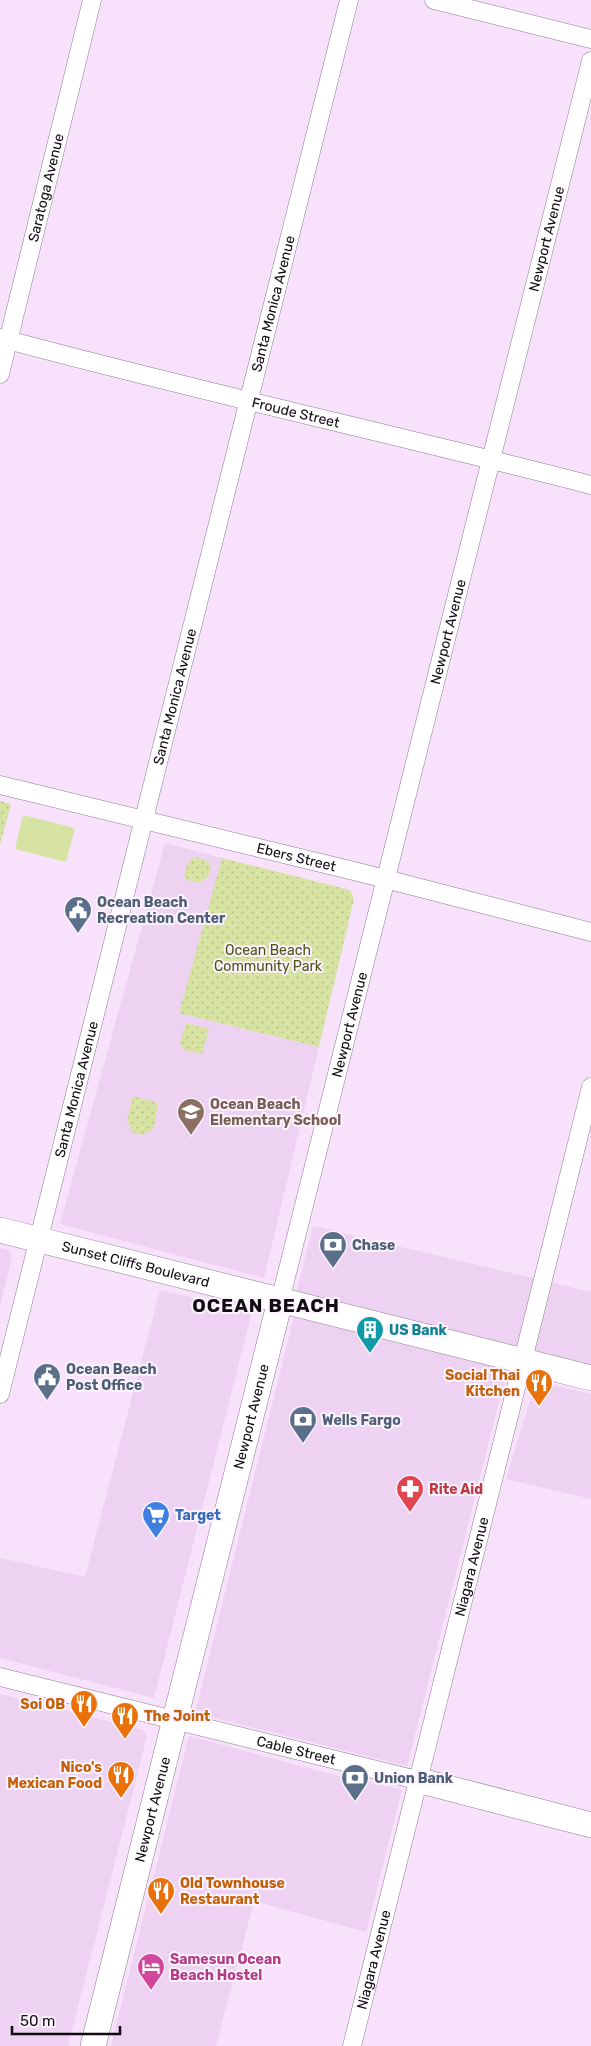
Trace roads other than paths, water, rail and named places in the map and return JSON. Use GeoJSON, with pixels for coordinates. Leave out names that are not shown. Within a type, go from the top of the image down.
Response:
{"type":"FeatureCollection","features":[{"type":"Feature","properties":{"kind":"street","name":"Saratoga Avenue"},"geometry":{"type":"LineString","coordinates":[[0,374],[4,339],[92,0]]}},
{"type":"Feature","properties":{"kind":"street","name":"Santa Monica Avenue"},"geometry":{"type":"LineString","coordinates":[[0,1394],[349,0]]}},
{"type":"Feature","properties":{"kind":"street"},"geometry":{"type":"LineString","coordinates":[[434,0],[591,39]]}},
{"type":"Feature","properties":{"kind":"street","name":"Newport Avenue"},"geometry":{"type":"LineString","coordinates":[[93,2046],[591,61]]}},
{"type":"Feature","properties":{"kind":"street","name":"Froude Street"},"geometry":{"type":"LineString","coordinates":[[4,339],[370,432],[490,459],[591,485]]}},
{"type":"Feature","properties":{"kind":"street","name":"Ebers Street"},"geometry":{"type":"LineString","coordinates":[[0,785],[267,849],[591,932]]}},
{"type":"Feature","properties":{"kind":"street","name":"Niagara Avenue"},"geometry":{"type":"LineString","coordinates":[[352,2046],[591,1087]]}},
{"type":"Feature","properties":{"kind":"street","name":"Sunset Cliffs Boulevard"},"geometry":{"type":"LineString","coordinates":[[0,1230],[591,1378]]}},
{"type":"Feature","properties":{"kind":"street","name":"Cable Street"},"geometry":{"type":"LineString","coordinates":[[0,1677],[591,1825]]}},
{"type":"Feature","properties":{"kind":"place","name":"Ocean Beach Recreation Center"},"geometry":{"type":"Point","coordinates":[78,934]}},
{"type":"Feature","properties":{"kind":"place","name":"Ocean Beach Elementary School"},"geometry":{"type":"Point","coordinates":[191,1136]}},
{"type":"Feature","properties":{"kind":"place","name":"Chase"},"geometry":{"type":"Point","coordinates":[333,1269]}},
{"type":"Feature","properties":{"kind":"place","name":"US Bank"},"geometry":{"type":"Point","coordinates":[370,1354]}},
{"type":"Feature","properties":{"kind":"place","name":"Ocean Beach Post Office"},"geometry":{"type":"Point","coordinates":[47,1401]}},
{"type":"Feature","properties":{"kind":"place","name":"Social Thai Kitchen"},"geometry":{"type":"Point","coordinates":[539,1407]}},
{"type":"Feature","properties":{"kind":"place","name":"Wells Fargo"},"geometry":{"type":"Point","coordinates":[303,1444]}},
{"type":"Feature","properties":{"kind":"place","name":"Rite Aid"},"geometry":{"type":"Point","coordinates":[410,1513]}},
{"type":"Feature","properties":{"kind":"place","name":"Target"},"geometry":{"type":"Point","coordinates":[156,1539]}},
{"type":"Feature","properties":{"kind":"place","name":"Soi OB"},"geometry":{"type":"Point","coordinates":[84,1728]}},
{"type":"Feature","properties":{"kind":"place","name":"The Joint"},"geometry":{"type":"Point","coordinates":[125,1740]}},
{"type":"Feature","properties":{"kind":"place","name":"Nico's Mexican Food"},"geometry":{"type":"Point","coordinates":[121,1799]}},
{"type":"Feature","properties":{"kind":"place","name":"Union Bank"},"geometry":{"type":"Point","coordinates":[355,1802]}},
{"type":"Feature","properties":{"kind":"place","name":"Old Townhouse Restaurant"},"geometry":{"type":"Point","coordinates":[161,1915]}},
{"type":"Feature","properties":{"kind":"place","name":"Samesun Ocean Beach Hostel"},"geometry":{"type":"Point","coordinates":[151,1991]}},
{"type":"Feature","properties":{"kind":"district","name":"OCEAN BEACH"},"geometry":{"type":"Point","coordinates":[266,1305]}},
{"type":"Feature","properties":{"kind":"park label","name":"Ocean Beach Community Park"},"geometry":{"type":"Point","coordinates":[268,958]}}]}
